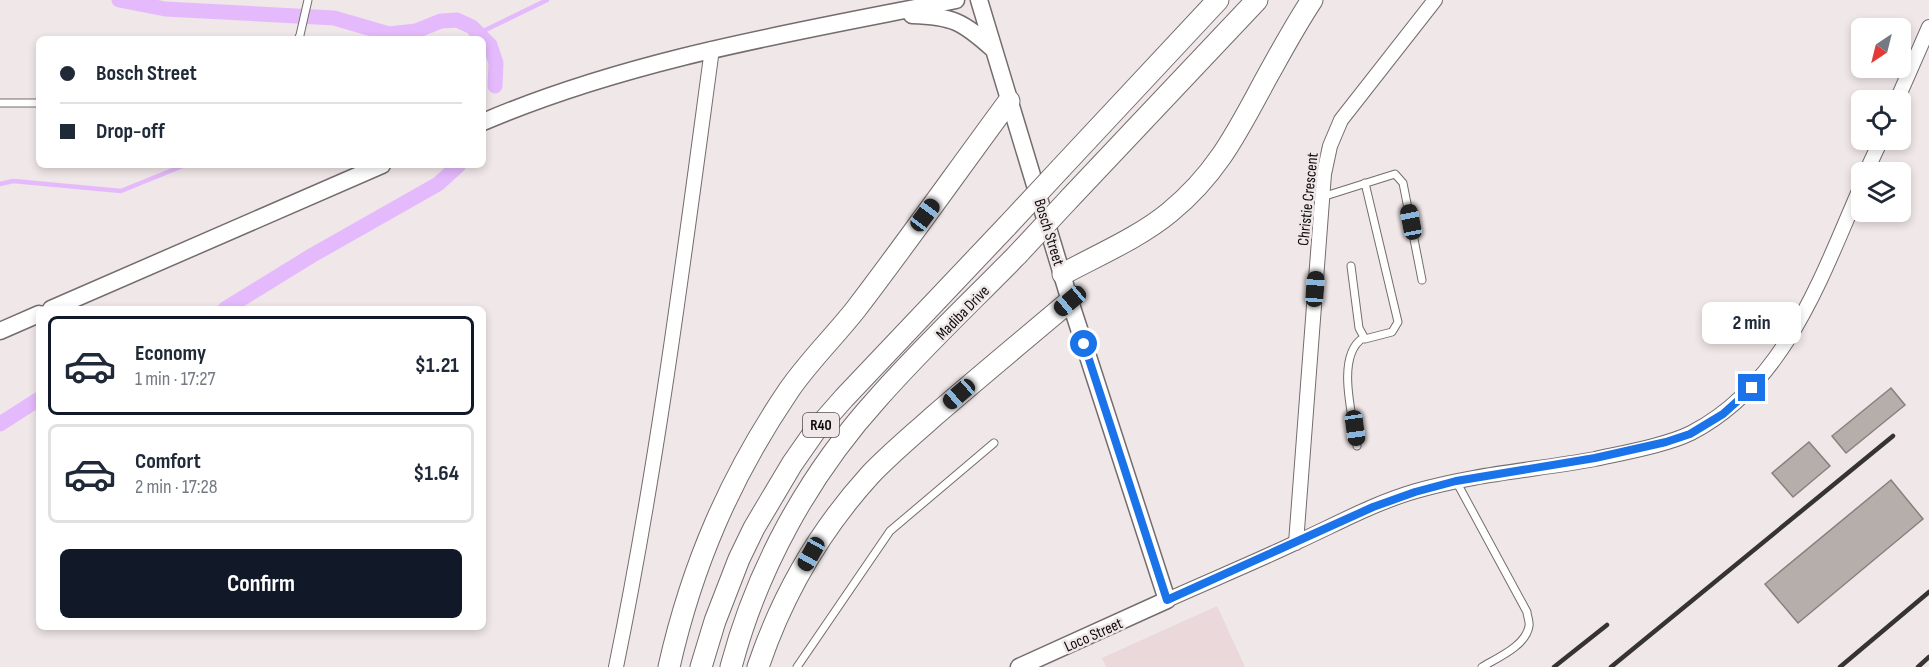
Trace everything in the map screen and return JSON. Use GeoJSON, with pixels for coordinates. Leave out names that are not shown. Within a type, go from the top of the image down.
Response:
{"type":"FeatureCollection","features":[{"type":"Feature","properties":{"kind":"main road","name":"Madiba Drive"},"geometry":{"type":"LineString","coordinates":[[701,667],[715,621],[739,559],[754,528],[792,464],[815,431],[1218,0]]}},
{"type":"Feature","properties":{"kind":"main road","name":"Madiba Drive"},"geometry":{"type":"LineString","coordinates":[[731,667],[761,579],[795,511],[837,448],[877,399],[1017,255],[1257,0]]}},
{"type":"Feature","properties":{"kind":"main road"},"geometry":{"type":"LineString","coordinates":[[1063,274],[1142,231],[1169,213],[1209,174],[1246,118],[1267,76],[1312,0]]}},
{"type":"Feature","properties":{"kind":"main road"},"geometry":{"type":"LineString","coordinates":[[669,667],[677,630],[712,527],[757,440],[791,388],[855,310],[1009,101]]}},
{"type":"Feature","properties":{"kind":"main road"},"geometry":{"type":"LineString","coordinates":[[758,667],[769,635],[790,590],[830,524],[855,492],[896,450],[987,369],[1070,301]]}},
{"type":"Feature","properties":{"kind":"street"},"geometry":{"type":"LineString","coordinates":[[486,121],[518,107],[604,79],[712,49],[956,0]]}},
{"type":"Feature","properties":{"kind":"street","name":"Bosch Street"},"geometry":{"type":"LineString","coordinates":[[979,0],[1070,301],[1167,600]]}},
{"type":"Feature","properties":{"kind":"street","name":"Christie Crescent"},"geometry":{"type":"LineString","coordinates":[[1296,543],[1322,197],[1330,146],[1341,120],[1435,0]]}},
{"type":"Feature","properties":{"kind":"street"},"geometry":{"type":"LineString","coordinates":[[884,14],[935,16],[954,20],[971,29],[994,50]]}},
{"type":"Feature","properties":{"kind":"street"},"geometry":{"type":"LineString","coordinates":[[1901,90],[1929,27]]}},
{"type":"Feature","properties":{"kind":"street"},"geometry":{"type":"LineString","coordinates":[[616,667],[664,398],[712,49]]}},
{"type":"Feature","properties":{"kind":"street"},"geometry":{"type":"LineString","coordinates":[[58,306],[375,168]]}},
{"type":"Feature","properties":{"kind":"street"},"geometry":{"type":"LineString","coordinates":[[1167,600],[1373,507],[1415,492],[1456,481],[1595,458],[1666,442],[1690,434],[1723,414],[1752,388],[1783,348],[1814,295],[1851,209]]}},
{"type":"Feature","properties":{"kind":"street"},"geometry":{"type":"LineString","coordinates":[[0,331],[36,315]]}},
{"type":"Feature","properties":{"kind":"street","name":"Loco Street"},"geometry":{"type":"LineString","coordinates":[[1019,667],[1167,600]]}},
{"type":"Feature","properties":{"kind":"lane"},"geometry":{"type":"LineString","coordinates":[[299,36],[308,0]]}},
{"type":"Feature","properties":{"kind":"lane"},"geometry":{"type":"LineString","coordinates":[[0,103],[36,103]]}},
{"type":"Feature","properties":{"kind":"lane"},"geometry":{"type":"LineString","coordinates":[[1322,197],[1395,174],[1403,183],[1422,280]]}},
{"type":"Feature","properties":{"kind":"lane"},"geometry":{"type":"LineString","coordinates":[[1357,446],[1347,372],[1350,354],[1357,342],[1363,338],[1392,332],[1398,322],[1365,183]]}},
{"type":"Feature","properties":{"kind":"lane"},"geometry":{"type":"LineString","coordinates":[[1351,266],[1359,328],[1363,338]]}},
{"type":"Feature","properties":{"kind":"lane"},"geometry":{"type":"LineString","coordinates":[[797,667],[890,531],[994,443]]}},
{"type":"Feature","properties":{"kind":"lane"},"geometry":{"type":"LineString","coordinates":[[1456,481],[1527,612],[1529,625],[1524,638],[1510,650],[1482,667]]}},
{"type":"Feature","properties":{"kind":"shaded area"},"geometry":{"type":"Polygon","coordinates":[[[1217,606],[1245,667],[1106,667],[1102,658],[1217,606]]]}},
{"type":"Feature","properties":{"kind":"building"},"geometry":{"type":"Polygon","coordinates":[[[1891,388],[1905,405],[1846,453],[1832,436],[1891,388]]]}},
{"type":"Feature","properties":{"kind":"building"},"geometry":{"type":"Polygon","coordinates":[[[1809,442],[1830,466],[1793,497],[1772,473],[1809,442]]]}},
{"type":"Feature","properties":{"kind":"building"},"geometry":{"type":"Polygon","coordinates":[[[1891,480],[1923,519],[1798,623],[1765,584],[1891,480]]]}},
{"type":"Feature","properties":{"kind":"waterway"},"geometry":{"type":"LineString","coordinates":[[119,0],[165,9],[334,18],[389,34],[416,31],[441,21],[457,20],[472,27],[481,36]]}},
{"type":"Feature","properties":{"kind":"waterway"},"geometry":{"type":"LineString","coordinates":[[473,36],[547,0]]}},
{"type":"Feature","properties":{"kind":"waterway"},"geometry":{"type":"LineString","coordinates":[[486,41],[490,45],[496,63],[495,86]]}},
{"type":"Feature","properties":{"kind":"waterway"},"geometry":{"type":"LineString","coordinates":[[0,184],[13,181],[121,191],[178,168]]}},
{"type":"Feature","properties":{"kind":"waterway"},"geometry":{"type":"LineString","coordinates":[[230,306],[311,256],[438,184],[456,168]]}},
{"type":"Feature","properties":{"kind":"waterway"},"geometry":{"type":"LineString","coordinates":[[0,424],[36,401]]}},
{"type":"Feature","properties":{"kind":"railway"},"geometry":{"type":"LineString","coordinates":[[1611,667],[1893,436]]}},
{"type":"Feature","properties":{"kind":"railway"},"geometry":{"type":"LineString","coordinates":[[1840,667],[1929,592]]}},
{"type":"Feature","properties":{"kind":"railway"},"geometry":{"type":"LineString","coordinates":[[1554,667],[1607,625]]}},
{"type":"Feature","properties":{"kind":"railway"},"geometry":{"type":"LineString","coordinates":[[1918,667],[1929,657]]}},
{"type":"Feature","properties":{"kind":"route"},"geometry":{"type":"LineString","coordinates":[[1084,344],[1167,600],[1373,507],[1415,492],[1456,481],[1595,458],[1666,442],[1690,434],[1723,414],[1752,388]]}}]}
